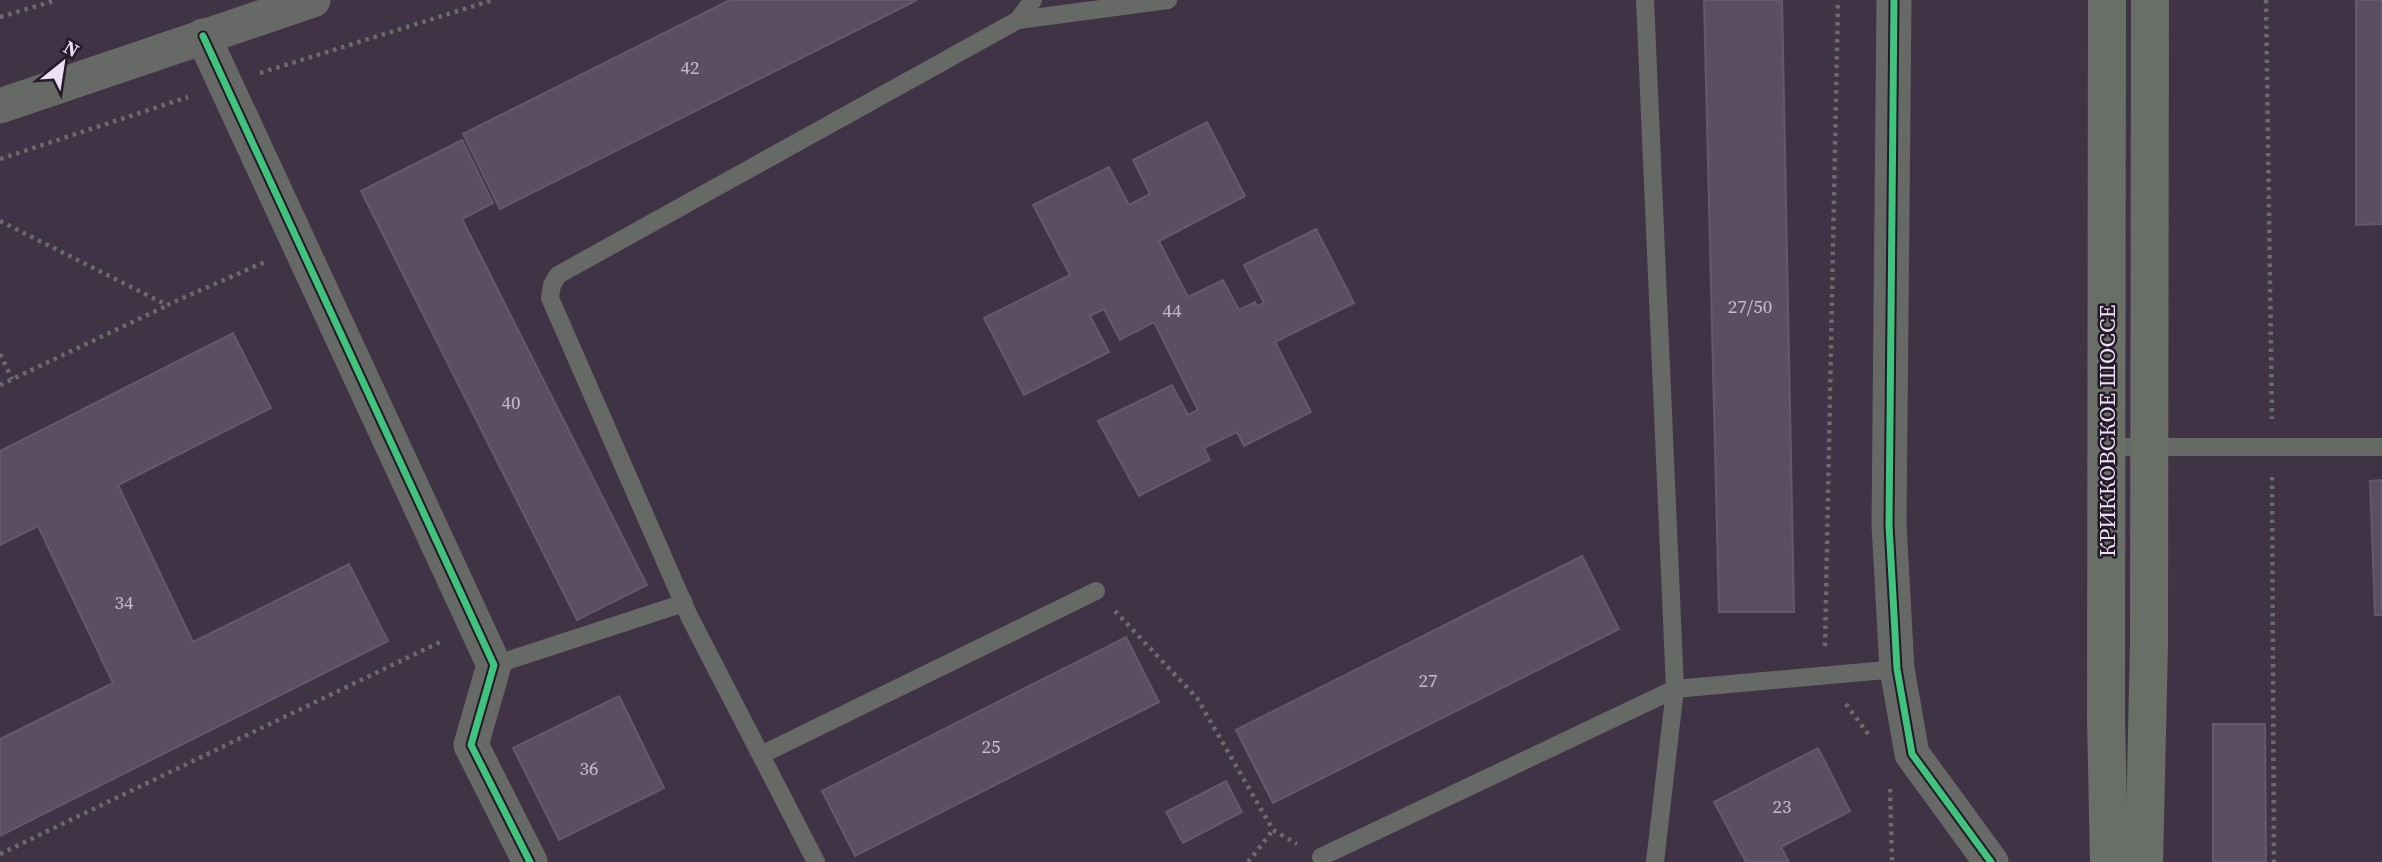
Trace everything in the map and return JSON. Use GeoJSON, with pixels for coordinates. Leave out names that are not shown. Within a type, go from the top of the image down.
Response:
{"type":"FeatureCollection","features":[{"type":"Feature","properties":{"kind":"main road","name":"КРИККОВСКОЕ ШОССЕ"},"geometry":{"type":"LineString","coordinates":[[2107,0],[2106,718],[2109,862]]}},
{"type":"Feature","properties":{"kind":"main road"},"geometry":{"type":"LineString","coordinates":[[2144,862],[2149,632],[2150,0]]}},
{"type":"Feature","properties":{"kind":"street"},"geometry":{"type":"LineString","coordinates":[[0,106],[313,0]]}},
{"type":"Feature","properties":{"kind":"street"},"geometry":{"type":"LineString","coordinates":[[1894,0],[1889,525],[1900,758],[1991,862]]}},
{"type":"Feature","properties":{"kind":"street"},"geometry":{"type":"LineString","coordinates":[[203,36],[494,665],[471,745],[530,862]]}},
{"type":"Feature","properties":{"kind":"lane"},"geometry":{"type":"LineString","coordinates":[[1018,20],[1033,0]]}},
{"type":"Feature","properties":{"kind":"lane"},"geometry":{"type":"LineString","coordinates":[[816,862],[684,603],[550,298],[552,285],[558,275],[1018,20],[1168,0]]}},
{"type":"Feature","properties":{"kind":"lane"},"geometry":{"type":"LineString","coordinates":[[1645,0],[1675,689],[1654,862]]}},
{"type":"Feature","properties":{"kind":"lane"},"geometry":{"type":"LineString","coordinates":[[2108,447],[2382,447]]}},
{"type":"Feature","properties":{"kind":"lane"},"geometry":{"type":"LineString","coordinates":[[761,755],[1096,592]]}},
{"type":"Feature","properties":{"kind":"lane"},"geometry":{"type":"LineString","coordinates":[[494,665],[684,603]]}},
{"type":"Feature","properties":{"kind":"lane"},"geometry":{"type":"LineString","coordinates":[[1321,857],[1675,689],[1897,669]]}},
{"type":"Feature","properties":{"kind":"path"},"geometry":{"type":"LineString","coordinates":[[0,17],[57,0]]}},
{"type":"Feature","properties":{"kind":"path"},"geometry":{"type":"LineString","coordinates":[[1838,0],[1824,676],[1900,758],[1892,862]]}},
{"type":"Feature","properties":{"kind":"path"},"geometry":{"type":"LineString","coordinates":[[0,220],[167,305]]}},
{"type":"Feature","properties":{"kind":"path"},"geometry":{"type":"LineString","coordinates":[[0,385],[167,305],[269,261]]}},
{"type":"Feature","properties":{"kind":"path"},"geometry":{"type":"LineString","coordinates":[[0,354],[12,379]]}},
{"type":"Feature","properties":{"kind":"path"},"geometry":{"type":"LineString","coordinates":[[1096,592],[1197,698],[1273,830],[1248,862]]}},
{"type":"Feature","properties":{"kind":"path"},"geometry":{"type":"LineString","coordinates":[[0,855],[441,641]]}},
{"type":"Feature","properties":{"kind":"building"},"geometry":{"type":"Polygon","coordinates":[[[730,0],[917,0],[500,209],[463,134],[730,0]]]}},
{"type":"Feature","properties":{"kind":"building"},"geometry":{"type":"Polygon","coordinates":[[[1704,0],[1782,0],[1794,612],[1719,612],[1704,0]]]}},
{"type":"Feature","properties":{"kind":"building"},"geometry":{"type":"Polygon","coordinates":[[[2356,0],[2382,0],[2382,224],[2356,225],[2356,0]]]}},
{"type":"Feature","properties":{"kind":"building"},"geometry":{"type":"Polygon","coordinates":[[[1207,122],[1245,196],[1159,241],[1188,297],[1223,280],[1239,310],[1255,302],[1257,306],[1264,303],[1244,265],[1316,229],[1354,303],[1275,342],[1311,412],[1244,446],[1237,432],[1204,448],[1210,460],[1139,496],[1098,421],[1172,385],[1188,415],[1198,410],[1154,322],[1120,340],[1104,309],[1090,316],[1109,352],[1024,395],[984,318],[1070,275],[1033,205],[1109,167],[1129,205],[1150,194],[1133,160],[1207,122]]]}},
{"type":"Feature","properties":{"kind":"building"},"geometry":{"type":"Polygon","coordinates":[[[462,140],[493,203],[462,219],[647,585],[577,620],[361,191],[462,140]]]}},
{"type":"Feature","properties":{"kind":"building"},"geometry":{"type":"Polygon","coordinates":[[[233,333],[271,408],[118,485],[193,642],[349,564],[388,641],[0,836],[0,739],[113,683],[38,526],[0,545],[0,451],[233,333]]]}},
{"type":"Feature","properties":{"kind":"building"},"geometry":{"type":"Polygon","coordinates":[[[2382,480],[2382,615],[2375,615],[2370,481],[2382,480]]]}},
{"type":"Feature","properties":{"kind":"building"},"geometry":{"type":"Polygon","coordinates":[[[1582,556],[1619,629],[1273,803],[1236,730],[1582,556]]]}},
{"type":"Feature","properties":{"kind":"building"},"geometry":{"type":"Polygon","coordinates":[[[1126,637],[1159,702],[855,856],[822,791],[1126,637]]]}},
{"type":"Feature","properties":{"kind":"building"},"geometry":{"type":"Polygon","coordinates":[[[619,696],[664,788],[559,840],[513,748],[619,696]]]}},
{"type":"Feature","properties":{"kind":"building"},"geometry":{"type":"Polygon","coordinates":[[[2213,724],[2265,724],[2266,862],[2213,862],[2213,724]]]}},
{"type":"Feature","properties":{"kind":"building"},"geometry":{"type":"Polygon","coordinates":[[[1818,748],[1850,811],[1781,847],[1789,862],[1746,862],[1714,802],[1818,748]]]}},
{"type":"Feature","properties":{"kind":"building"},"geometry":{"type":"Polygon","coordinates":[[[1226,781],[1242,812],[1183,843],[1166,812],[1226,781]]]}},
{"type":"Feature","properties":{"kind":"cycle path"},"geometry":{"type":"LineString","coordinates":[[1894,0],[1889,525],[1897,669],[1912,754],[1991,862]]}},
{"type":"Feature","properties":{"kind":"cycle path"},"geometry":{"type":"LineString","coordinates":[[203,36],[494,665],[471,745],[530,862]]}}]}
